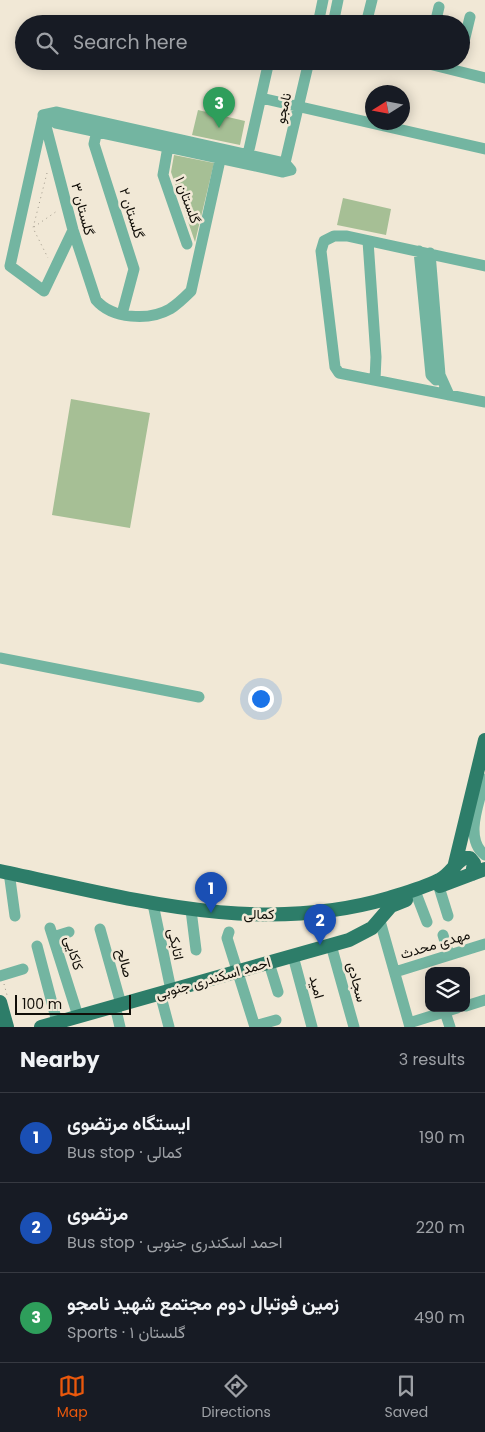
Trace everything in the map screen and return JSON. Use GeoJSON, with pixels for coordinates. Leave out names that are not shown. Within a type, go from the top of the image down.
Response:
{"type":"FeatureCollection","features":[{"type":"Feature","properties":{"kind":"main road"},"geometry":{"type":"LineString","coordinates":[[454,868],[485,740]]}},
{"type":"Feature","properties":{"kind":"main road","name":"کمالی"},"geometry":{"type":"LineString","coordinates":[[4,871],[153,904],[232,914],[324,912],[362,905],[409,892],[438,881],[454,868],[459,861],[470,858],[478,871]]}},
{"type":"Feature","properties":{"kind":"main road"},"geometry":{"type":"LineString","coordinates":[[380,921],[391,906],[478,871]]}},
{"type":"Feature","properties":{"kind":"main road","name":"احمد اسکندری جنوبی"},"geometry":{"type":"LineString","coordinates":[[41,1027],[68,1021],[331,945],[365,933],[380,921]]}},
{"type":"Feature","properties":{"kind":"main road"},"geometry":{"type":"LineString","coordinates":[[0,1002],[7,1027]]}},
{"type":"Feature","properties":{"kind":"street"},"geometry":{"type":"LineString","coordinates":[[320,15],[323,0]]}},
{"type":"Feature","properties":{"kind":"street"},"geometry":{"type":"LineString","coordinates":[[335,15],[338,0]]}},
{"type":"Feature","properties":{"kind":"street"},"geometry":{"type":"LineString","coordinates":[[368,15],[372,0]]}},
{"type":"Feature","properties":{"kind":"street"},"geometry":{"type":"LineString","coordinates":[[437,15],[439,6]]}},
{"type":"Feature","properties":{"kind":"street"},"geometry":{"type":"LineString","coordinates":[[248,154],[267,70]]}},
{"type":"Feature","properties":{"kind":"street","name":"نامجو"},"geometry":{"type":"LineString","coordinates":[[285,162],[307,70]]}},
{"type":"Feature","properties":{"kind":"street"},"geometry":{"type":"LineString","coordinates":[[467,70],[485,78]]}},
{"type":"Feature","properties":{"kind":"street"},"geometry":{"type":"LineString","coordinates":[[261,98],[485,149]]}},
{"type":"Feature","properties":{"kind":"street"},"geometry":{"type":"LineString","coordinates":[[73,230],[44,291],[10,266],[43,116],[58,112],[98,127],[222,154],[283,172],[291,170],[285,162],[248,154],[222,154]]}},
{"type":"Feature","properties":{"kind":"street","name":"گلستان ۳"},"geometry":{"type":"LineString","coordinates":[[43,116],[73,230],[96,300],[102,307],[122,314]]}},
{"type":"Feature","properties":{"kind":"street","name":"گلستان ۲"},"geometry":{"type":"LineString","coordinates":[[98,127],[94,144],[134,269],[122,314]]}},
{"type":"Feature","properties":{"kind":"street","name":"گلستان ۱"},"geometry":{"type":"LineString","coordinates":[[169,142],[162,175],[188,244]]}},
{"type":"Feature","properties":{"kind":"street"},"geometry":{"type":"LineString","coordinates":[[122,314],[145,316],[157,314],[179,303],[191,291],[222,154]]}},
{"type":"Feature","properties":{"kind":"street"},"geometry":{"type":"LineString","coordinates":[[485,266],[425,252],[334,236],[324,241],[321,251],[335,368],[339,373],[485,402]]}},
{"type":"Feature","properties":{"kind":"street"},"geometry":{"type":"LineString","coordinates":[[368,241],[376,357],[375,380]]}},
{"type":"Feature","properties":{"kind":"street"},"geometry":{"type":"LineString","coordinates":[[425,252],[436,375],[450,395]]}},
{"type":"Feature","properties":{"kind":"street"},"geometry":{"type":"LineString","coordinates":[[418,389],[436,375]]}},
{"type":"Feature","properties":{"kind":"street"},"geometry":{"type":"LineString","coordinates":[[0,658],[199,697]]}},
{"type":"Feature","properties":{"kind":"street"},"geometry":{"type":"LineString","coordinates":[[485,780],[474,834],[477,847],[485,855]]}},
{"type":"Feature","properties":{"kind":"street"},"geometry":{"type":"LineString","coordinates":[[4,871],[15,916]]}},
{"type":"Feature","properties":{"kind":"street"},"geometry":{"type":"LineString","coordinates":[[439,887],[448,916]]}},
{"type":"Feature","properties":{"kind":"street"},"geometry":{"type":"LineString","coordinates":[[417,896],[427,922]]}},
{"type":"Feature","properties":{"kind":"street","name":"اتابکی"},"geometry":{"type":"LineString","coordinates":[[153,904],[169,1027]]}},
{"type":"Feature","properties":{"kind":"street"},"geometry":{"type":"LineString","coordinates":[[191,910],[196,950]]}},
{"type":"Feature","properties":{"kind":"street"},"geometry":{"type":"LineString","coordinates":[[380,921],[409,1025],[446,1012],[450,1027]]}},
{"type":"Feature","properties":{"kind":"street","name":"صالح"},"geometry":{"type":"LineString","coordinates":[[100,929],[118,1005],[120,1027]]}},
{"type":"Feature","properties":{"kind":"street","name":"کاکایی"},"geometry":{"type":"LineString","coordinates":[[68,1021],[52,932],[69,932]]}},
{"type":"Feature","properties":{"kind":"street"},"geometry":{"type":"LineString","coordinates":[[229,932],[227,938],[255,1026],[276,1020]]}},
{"type":"Feature","properties":{"kind":"street"},"geometry":{"type":"LineString","coordinates":[[442,935],[449,955]]}},
{"type":"Feature","properties":{"kind":"street","name":"مهدی محدث"},"geometry":{"type":"LineString","coordinates":[[394,972],[485,944]]}},
{"type":"Feature","properties":{"kind":"street","name":"سجادی"},"geometry":{"type":"LineString","coordinates":[[331,945],[354,1027]]}},
{"type":"Feature","properties":{"kind":"street"},"geometry":{"type":"LineString","coordinates":[[37,946],[68,1021]]}},
{"type":"Feature","properties":{"kind":"street","name":"امید"},"geometry":{"type":"LineString","coordinates":[[293,956],[312,1027]]}},
{"type":"Feature","properties":{"kind":"street"},"geometry":{"type":"LineString","coordinates":[[269,963],[278,992]]}},
{"type":"Feature","properties":{"kind":"street"},"geometry":{"type":"LineString","coordinates":[[0,976],[23,969]]}},
{"type":"Feature","properties":{"kind":"street"},"geometry":{"type":"LineString","coordinates":[[470,1005],[485,1000]]}},
{"type":"Feature","properties":{"kind":"path"},"geometry":{"type":"LineString","coordinates":[[48,171],[33,228],[53,271]]}},
{"type":"Feature","properties":{"kind":"path"},"geometry":{"type":"LineString","coordinates":[[33,228],[66,204]]}},
{"type":"Feature","properties":{"kind":"green space"},"geometry":{"type":"Polygon","coordinates":[[[198,110],[245,121],[240,145],[192,135],[198,110]]]}},
{"type":"Feature","properties":{"kind":"green space"},"geometry":{"type":"Polygon","coordinates":[[[174,155],[214,163],[195,242],[171,172],[174,155]]]}},
{"type":"Feature","properties":{"kind":"green space"},"geometry":{"type":"Polygon","coordinates":[[[343,198],[391,209],[386,235],[337,225],[343,198]]]}},
{"type":"Feature","properties":{"kind":"green space"},"geometry":{"type":"Polygon","coordinates":[[[71,399],[150,413],[130,528],[52,515],[71,399]]]}},
{"type":"Feature","properties":{"kind":"place","name":"زمین فوتبال دوم مجتمع شهید نامجو"},"geometry":{"type":"Point","coordinates":[219,128]}},
{"type":"Feature","properties":{"kind":"place","name":"ایستگاه مرتضوی"},"geometry":{"type":"Point","coordinates":[211,913]}},
{"type":"Feature","properties":{"kind":"place","name":"مرتضوی"},"geometry":{"type":"Point","coordinates":[320,945]}}]}
